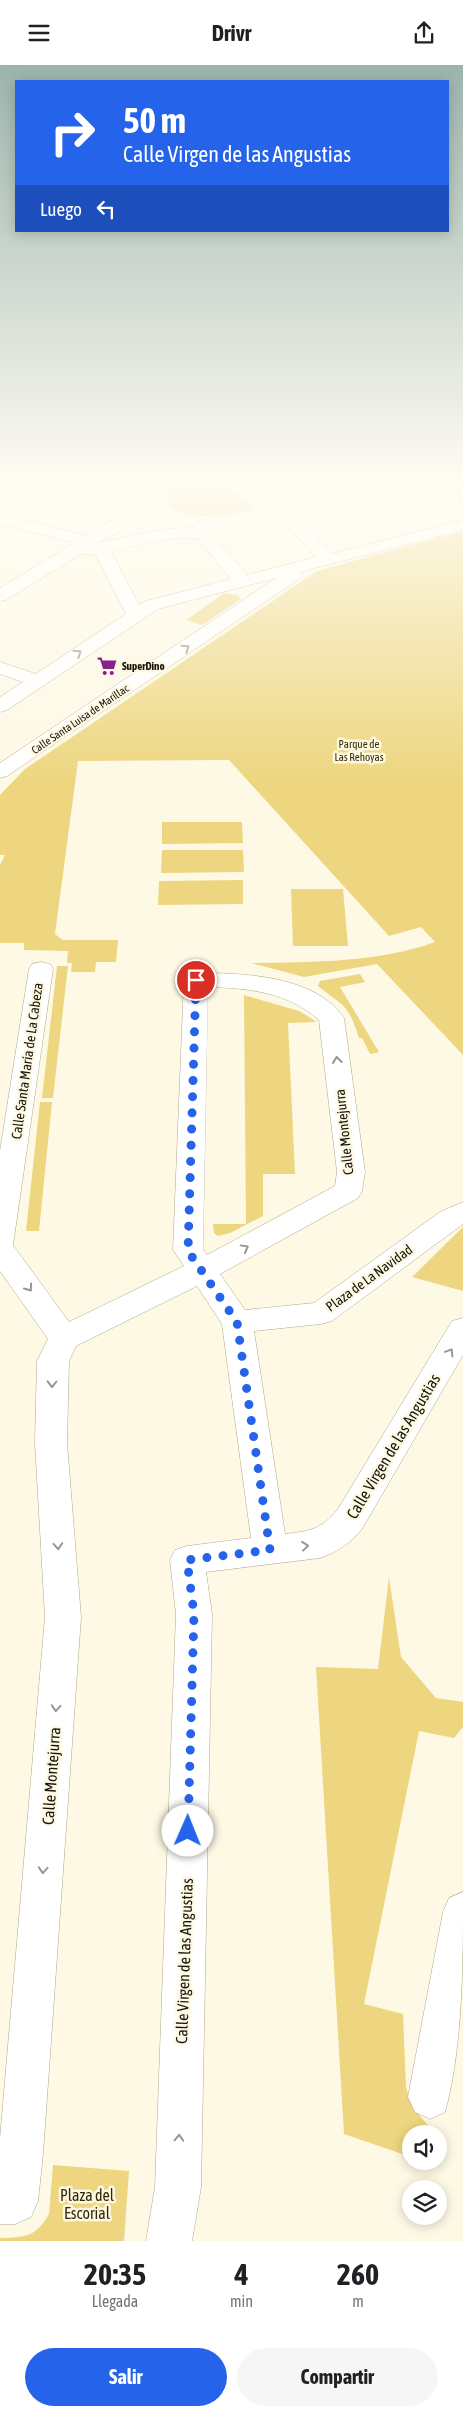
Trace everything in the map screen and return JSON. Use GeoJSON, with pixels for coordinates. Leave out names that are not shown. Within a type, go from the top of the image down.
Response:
{"type":"FeatureCollection","features":[{"type":"Feature","properties":{"kind":"street"},"geometry":{"type":"LineString","coordinates":[[0,596],[30,580]]}},
{"type":"Feature","properties":{"kind":"street"},"geometry":{"type":"LineString","coordinates":[[111,580],[135,614]]}},
{"type":"Feature","properties":{"kind":"street"},"geometry":{"type":"LineString","coordinates":[[0,706],[135,614],[152,605],[248,580]]}},
{"type":"Feature","properties":{"kind":"street","name":"Calle Santa Luisa de Marillac"},"geometry":{"type":"LineString","coordinates":[[0,772],[287,580]]}},
{"type":"Feature","properties":{"kind":"street"},"geometry":{"type":"LineString","coordinates":[[0,668],[38,681]]}},
{"type":"Feature","properties":{"kind":"street","name":"Calle Santa María de La Cabeza"},"geometry":{"type":"LineString","coordinates":[[0,1242],[41,969]]}},
{"type":"Feature","properties":{"kind":"street","name":"Calle Montejurra"},"geometry":{"type":"LineString","coordinates":[[0,2201],[15,2201],[21,2154],[63,1617],[51,1443],[52,1361],[64,1337],[202,1271],[348,1191],[351,1172],[331,1018],[320,1006],[294,992],[233,980],[196,980],[188,1251],[202,1271]]}},
{"type":"Feature","properties":{"kind":"street","name":"Plaza de La Navidad"},"geometry":{"type":"LineString","coordinates":[[237,1322],[321,1313],[450,1219],[463,1212]]}},
{"type":"Feature","properties":{"kind":"street"},"geometry":{"type":"LineString","coordinates":[[0,1249],[64,1337]]}},
{"type":"Feature","properties":{"kind":"street"},"geometry":{"type":"LineString","coordinates":[[202,1271],[237,1322],[270,1550]]}},
{"type":"Feature","properties":{"kind":"street","name":"Calle Virgen de las Angustias"},"geometry":{"type":"LineString","coordinates":[[169,2241],[178,2187],[194,1614],[187,1560],[320,1544],[341,1530],[350,1519],[463,1329]]}},
{"type":"Feature","properties":{"kind":"street"},"geometry":{"type":"LineString","coordinates":[[430,2097],[463,1912]]}},
{"type":"Feature","properties":{"kind":"green space","name":"Parque de Las Rehoyas"},"geometry":{"type":"Polygon","coordinates":[[[304,580],[463,580],[463,1055],[377,964],[304,977],[251,963],[367,958],[413,949],[435,942],[421,927],[389,936],[229,760],[78,761],[55,934],[63,940],[118,940],[116,962],[96,962],[95,972],[71,972],[72,963],[67,963],[68,951],[24,950],[24,943],[0,943],[0,865],[5,855],[0,855],[0,795],[25,769],[304,580]]]}},
{"type":"Feature","properties":{"kind":"green space"},"geometry":{"type":"Polygon","coordinates":[[[224,593],[238,595],[241,599],[202,625],[186,620],[224,593]]]}},
{"type":"Feature","properties":{"kind":"green space"},"geometry":{"type":"Polygon","coordinates":[[[162,822],[242,822],[243,843],[162,844],[162,822]]]}},
{"type":"Feature","properties":{"kind":"green space"},"geometry":{"type":"Polygon","coordinates":[[[162,850],[243,850],[244,872],[161,873],[162,850]]]}},
{"type":"Feature","properties":{"kind":"green space"},"geometry":{"type":"Polygon","coordinates":[[[243,880],[243,904],[158,905],[159,881],[243,880]]]}},
{"type":"Feature","properties":{"kind":"green space"},"geometry":{"type":"Polygon","coordinates":[[[291,889],[343,889],[348,946],[293,946],[291,889]]]}},
{"type":"Feature","properties":{"kind":"green space"},"geometry":{"type":"Polygon","coordinates":[[[57,966],[68,966],[53,1098],[42,1098],[57,966]]]}},
{"type":"Feature","properties":{"kind":"green space"},"geometry":{"type":"Polygon","coordinates":[[[360,974],[365,982],[340,987],[379,1052],[370,1054],[362,1038],[359,1038],[348,1012],[339,1002],[318,986],[320,981],[360,974]]]}},
{"type":"Feature","properties":{"kind":"green space"},"geometry":{"type":"Polygon","coordinates":[[[244,995],[299,1011],[317,1022],[288,1023],[295,1174],[263,1174],[263,1216],[230,1233],[218,1236],[214,1233],[213,1224],[246,1224],[244,995]]]}},
{"type":"Feature","properties":{"kind":"green space"},"geometry":{"type":"Polygon","coordinates":[[[40,1102],[52,1102],[39,1231],[26,1231],[40,1102]]]}},
{"type":"Feature","properties":{"kind":"green space"},"geometry":{"type":"Polygon","coordinates":[[[463,1227],[463,1291],[412,1277],[463,1227]]]}},
{"type":"Feature","properties":{"kind":"green space"},"geometry":{"type":"Polygon","coordinates":[[[389,1577],[401,1657],[436,1698],[463,1702],[463,1727],[454,1738],[419,1731],[364,2004],[403,2014],[406,2087],[412,2106],[428,2125],[402,2125],[402,2154],[344,2134],[316,1667],[378,1669],[389,1577]]]}},
{"type":"Feature","properties":{"kind":"green space","name":"Plaza del Escorial"},"geometry":{"type":"Polygon","coordinates":[[[53,2165],[129,2171],[124,2241],[0,2241],[0,2238],[29,2235],[44,2222],[49,2214],[53,2165]]]}},
{"type":"Feature","properties":{"kind":"place","name":"SuperDino"},"geometry":{"type":"Point","coordinates":[107,666]}},
{"type":"Feature","properties":{"kind":"route"},"geometry":{"type":"LineString","coordinates":[[188,1831],[194,1614],[187,1560],[270,1550],[237,1322],[188,1251],[196,980]]}}]}
